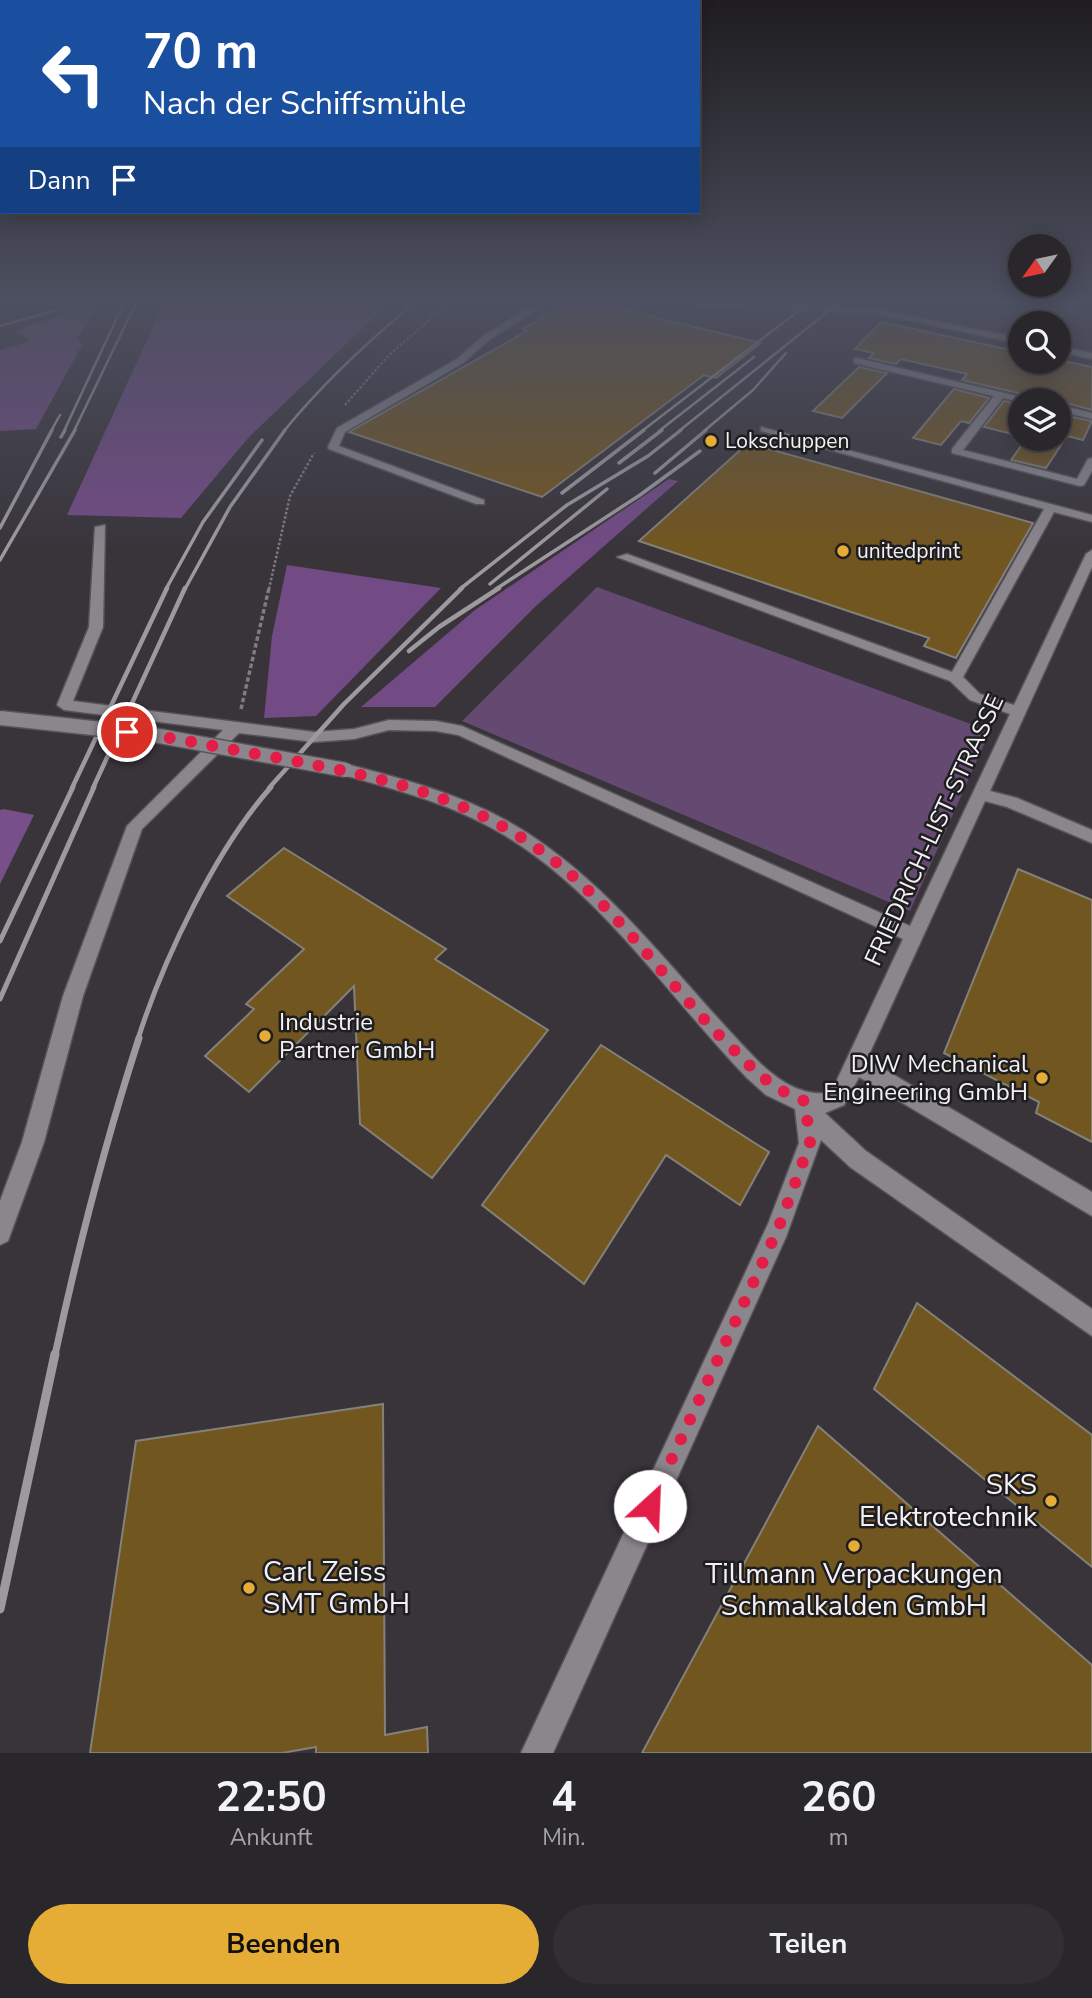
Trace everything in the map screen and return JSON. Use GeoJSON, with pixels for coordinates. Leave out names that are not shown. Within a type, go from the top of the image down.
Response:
{"type":"FeatureCollection","features":[{"type":"Feature","properties":{"kind":"street"},"geometry":{"type":"LineString","coordinates":[[415,387],[341,430],[333,447],[480,502]]}},
{"type":"Feature","properties":{"kind":"street"},"geometry":{"type":"LineString","coordinates":[[966,387],[1008,397]]}},
{"type":"Feature","properties":{"kind":"street"},"geometry":{"type":"LineString","coordinates":[[1000,395],[956,451],[1080,483],[1092,461]]}},
{"type":"Feature","properties":{"kind":"street"},"geometry":{"type":"LineString","coordinates":[[1071,411],[1092,416]]}},
{"type":"Feature","properties":{"kind":"street"},"geometry":{"type":"LineString","coordinates":[[765,429],[1092,519]]}},
{"type":"Feature","properties":{"kind":"street"},"geometry":{"type":"LineString","coordinates":[[955,678],[1051,508]]}},
{"type":"Feature","properties":{"kind":"street"},"geometry":{"type":"LineString","coordinates":[[101,527],[96,626],[64,705],[314,737],[354,734],[389,725],[436,726],[463,731],[914,936]]}},
{"type":"Feature","properties":{"kind":"street","name":"FRIEDRICH-LIST-STRASSE"},"geometry":{"type":"LineString","coordinates":[[805,1101],[821,1104],[833,1101],[843,1089],[1018,712],[1088,571],[1092,554]]}},
{"type":"Feature","properties":{"kind":"street"},"geometry":{"type":"LineString","coordinates":[[623,557],[955,678],[975,697],[1018,712]]}},
{"type":"Feature","properties":{"kind":"street"},"geometry":{"type":"LineString","coordinates":[[0,718],[148,734],[346,771],[421,789],[478,812],[558,863],[595,896],[697,1013],[764,1080],[782,1093],[805,1101],[821,1126],[858,1159],[1092,1324]]}},
{"type":"Feature","properties":{"kind":"street"},"geometry":{"type":"LineString","coordinates":[[0,1233],[33,1142],[73,996],[135,826],[236,727]]}},
{"type":"Feature","properties":{"kind":"street"},"geometry":{"type":"LineString","coordinates":[[980,794],[1011,802],[1092,837]]}},
{"type":"Feature","properties":{"kind":"street"},"geometry":{"type":"LineString","coordinates":[[855,1063],[1092,1205]]}},
{"type":"Feature","properties":{"kind":"street"},"geometry":{"type":"LineString","coordinates":[[537,1753],[778,1229],[810,1143],[805,1101]]}},
{"type":"Feature","properties":{"kind":"path"},"geometry":{"type":"LineString","coordinates":[[337,414],[361,387]]}},
{"type":"Feature","properties":{"kind":"path"},"geometry":{"type":"LineString","coordinates":[[236,727],[261,632],[278,540],[290,496],[317,449]]}},
{"type":"Feature","properties":{"kind":"shaded area"},"geometry":{"type":"Polygon","coordinates":[[[0,387],[59,387],[36,429],[0,431],[0,387]]]}},
{"type":"Feature","properties":{"kind":"shaded area"},"geometry":{"type":"Polygon","coordinates":[[[126,387],[301,387],[249,437],[181,518],[67,515],[126,387]]]}},
{"type":"Feature","properties":{"kind":"shaded area"},"geometry":{"type":"Polygon","coordinates":[[[669,479],[678,481],[536,606],[435,707],[361,707],[475,610],[669,479]]]}},
{"type":"Feature","properties":{"kind":"shaded area"},"geometry":{"type":"Polygon","coordinates":[[[287,565],[441,588],[316,716],[264,718],[272,636],[287,565]]]}},
{"type":"Feature","properties":{"kind":"shaded area"},"geometry":{"type":"Polygon","coordinates":[[[597,587],[990,731],[910,911],[462,721],[597,587]]]}},
{"type":"Feature","properties":{"kind":"shaded area"},"geometry":{"type":"Polygon","coordinates":[[[0,810],[34,815],[0,884],[0,810]]]}},
{"type":"Feature","properties":{"kind":"building"},"geometry":{"type":"Polygon","coordinates":[[[429,387],[688,387],[542,497],[349,432],[429,387]]]}},
{"type":"Feature","properties":{"kind":"building"},"geometry":{"type":"Polygon","coordinates":[[[838,387],[873,387],[842,418],[813,411],[838,387]]]}},
{"type":"Feature","properties":{"kind":"building"},"geometry":{"type":"Polygon","coordinates":[[[991,387],[1092,387],[1092,410],[1071,404],[1071,388],[1008,388],[1008,391],[991,387]]]}},
{"type":"Feature","properties":{"kind":"building"},"geometry":{"type":"Polygon","coordinates":[[[954,389],[989,398],[969,423],[961,421],[941,445],[913,438],[954,389]]]}},
{"type":"Feature","properties":{"kind":"building"},"geometry":{"type":"Polygon","coordinates":[[[1004,401],[1008,402],[1008,433],[984,427],[1004,401]]]}},
{"type":"Feature","properties":{"kind":"building"},"geometry":{"type":"Polygon","coordinates":[[[1071,417],[1092,421],[1083,440],[1071,437],[1071,417]]]}},
{"type":"Feature","properties":{"kind":"building","name":"unitedprint"},"geometry":{"type":"Polygon","coordinates":[[[748,443],[1033,523],[956,658],[924,646],[929,638],[639,541],[748,443]]]}},
{"type":"Feature","properties":{"kind":"building"},"geometry":{"type":"Polygon","coordinates":[[[1017,451],[1057,451],[1046,468],[1011,460],[1017,451]]]}},
{"type":"Feature","properties":{"kind":"building"},"geometry":{"type":"Polygon","coordinates":[[[284,848],[446,949],[435,959],[548,1030],[432,1178],[360,1124],[354,986],[249,1092],[205,1056],[254,1009],[246,1004],[304,949],[227,896],[284,848]]]}},
{"type":"Feature","properties":{"kind":"building"},"geometry":{"type":"Polygon","coordinates":[[[1018,869],[1092,900],[1092,1142],[1036,1113],[1039,1102],[944,1053],[1018,869]]]}},
{"type":"Feature","properties":{"kind":"building"},"geometry":{"type":"Polygon","coordinates":[[[601,1045],[769,1152],[740,1205],[666,1155],[584,1284],[482,1205],[601,1045]]]}},
{"type":"Feature","properties":{"kind":"building","name":"SKS Elektrotechnik"},"geometry":{"type":"Polygon","coordinates":[[[917,1303],[1092,1435],[1092,1567],[874,1389],[917,1303]]]}},
{"type":"Feature","properties":{"kind":"building","name":"Carl Zeiss SMT GmbH"},"geometry":{"type":"Polygon","coordinates":[[[383,1404],[385,1735],[427,1727],[428,1753],[316,1753],[316,1747],[282,1753],[90,1753],[136,1441],[383,1404]]]}},
{"type":"Feature","properties":{"kind":"building","name":"Tillmann Verpackungen Schmalkalden GmbH"},"geometry":{"type":"Polygon","coordinates":[[[818,1426],[1092,1665],[1092,1753],[642,1753],[818,1426]]]}},
{"type":"Feature","properties":{"kind":"railway"},"geometry":{"type":"LineString","coordinates":[[64,431],[85,387]]}},
{"type":"Feature","properties":{"kind":"railway"},"geometry":{"type":"LineString","coordinates":[[74,431],[95,387]]}},
{"type":"Feature","properties":{"kind":"railway"},"geometry":{"type":"LineString","coordinates":[[284,431],[323,387]]}},
{"type":"Feature","properties":{"kind":"railway"},"geometry":{"type":"LineString","coordinates":[[642,431],[700,387]]}},
{"type":"Feature","properties":{"kind":"railway"},"geometry":{"type":"LineString","coordinates":[[659,431],[716,387]]}},
{"type":"Feature","properties":{"kind":"railway"},"geometry":{"type":"LineString","coordinates":[[679,431],[734,387]]}},
{"type":"Feature","properties":{"kind":"railway"},"geometry":{"type":"LineString","coordinates":[[704,431],[756,387]]}},
{"type":"Feature","properties":{"kind":"railway"},"geometry":{"type":"LineString","coordinates":[[51,431],[60,415]]}},
{"type":"Feature","properties":{"kind":"railway"},"geometry":{"type":"LineString","coordinates":[[0,528],[52,430]]}},
{"type":"Feature","properties":{"kind":"railway"},"geometry":{"type":"LineString","coordinates":[[61,437],[65,430]]}},
{"type":"Feature","properties":{"kind":"railway"},"geometry":{"type":"LineString","coordinates":[[0,560],[75,430]]}},
{"type":"Feature","properties":{"kind":"railway"},"geometry":{"type":"LineString","coordinates":[[185,589],[230,507],[285,430]]}},
{"type":"Feature","properties":{"kind":"railway"},"geometry":{"type":"LineString","coordinates":[[562,493],[644,430]]}},
{"type":"Feature","properties":{"kind":"railway"},"geometry":{"type":"LineString","coordinates":[[619,463],[662,430]]}},
{"type":"Feature","properties":{"kind":"railway"},"geometry":{"type":"LineString","coordinates":[[460,589],[567,505],[648,456],[681,430]]}},
{"type":"Feature","properties":{"kind":"railway"},"geometry":{"type":"LineString","coordinates":[[655,473],[706,430]]}},
{"type":"Feature","properties":{"kind":"railway"},"geometry":{"type":"LineString","coordinates":[[166,589],[203,522],[262,440]]}},
{"type":"Feature","properties":{"kind":"railway"},"geometry":{"type":"LineString","coordinates":[[496,589],[640,495],[700,451]]}},
{"type":"Feature","properties":{"kind":"railway"},"geometry":{"type":"LineString","coordinates":[[490,584],[607,489]]}},
{"type":"Feature","properties":{"kind":"railway"},"geometry":{"type":"LineString","coordinates":[[72,788],[167,588]]}},
{"type":"Feature","properties":{"kind":"railway"},"geometry":{"type":"LineString","coordinates":[[93,788],[185,588]]}},
{"type":"Feature","properties":{"kind":"railway"},"geometry":{"type":"LineString","coordinates":[[269,788],[344,704],[462,588]]}},
{"type":"Feature","properties":{"kind":"railway"},"geometry":{"type":"LineString","coordinates":[[409,651],[439,627],[499,588]]}},
{"type":"Feature","properties":{"kind":"railway"},"geometry":{"type":"LineString","coordinates":[[0,941],[73,787]]}},
{"type":"Feature","properties":{"kind":"railway"},"geometry":{"type":"LineString","coordinates":[[0,999],[94,787]]}},
{"type":"Feature","properties":{"kind":"railway"},"geometry":{"type":"LineString","coordinates":[[138,1039],[162,975],[193,907],[231,841],[271,787]]}},
{"type":"Feature","properties":{"kind":"railway"},"geometry":{"type":"LineString","coordinates":[[55,1355],[93,1196],[139,1038]]}},
{"type":"Feature","properties":{"kind":"railway"},"geometry":{"type":"LineString","coordinates":[[0,1609],[55,1354]]}},
{"type":"Feature","properties":{"kind":"place","name":"Lokschuppen"},"geometry":{"type":"Point","coordinates":[711,441]}},
{"type":"Feature","properties":{"kind":"place","name":"unitedprint"},"geometry":{"type":"Point","coordinates":[843,551]}},
{"type":"Feature","properties":{"kind":"place","name":"Industrie Partner GmbH"},"geometry":{"type":"Point","coordinates":[265,1036]}},
{"type":"Feature","properties":{"kind":"place","name":"DIW Mechanical Engineering GmbH"},"geometry":{"type":"Point","coordinates":[1042,1078]}},
{"type":"Feature","properties":{"kind":"place","name":"SKS Elektrotechnik"},"geometry":{"type":"Point","coordinates":[1051,1501]}},
{"type":"Feature","properties":{"kind":"place","name":"Tillmann Verpackungen Schmalkalden GmbH"},"geometry":{"type":"Point","coordinates":[854,1546]}},
{"type":"Feature","properties":{"kind":"place","name":"Carl Zeiss SMT GmbH"},"geometry":{"type":"Point","coordinates":[249,1588]}},
{"type":"Feature","properties":{"kind":"route"},"geometry":{"type":"LineString","coordinates":[[127,732],[346,771],[421,789],[478,812],[558,863],[595,896],[697,1013],[764,1080],[782,1093],[805,1101],[810,1143],[778,1229],[650,1506]]}}]}
